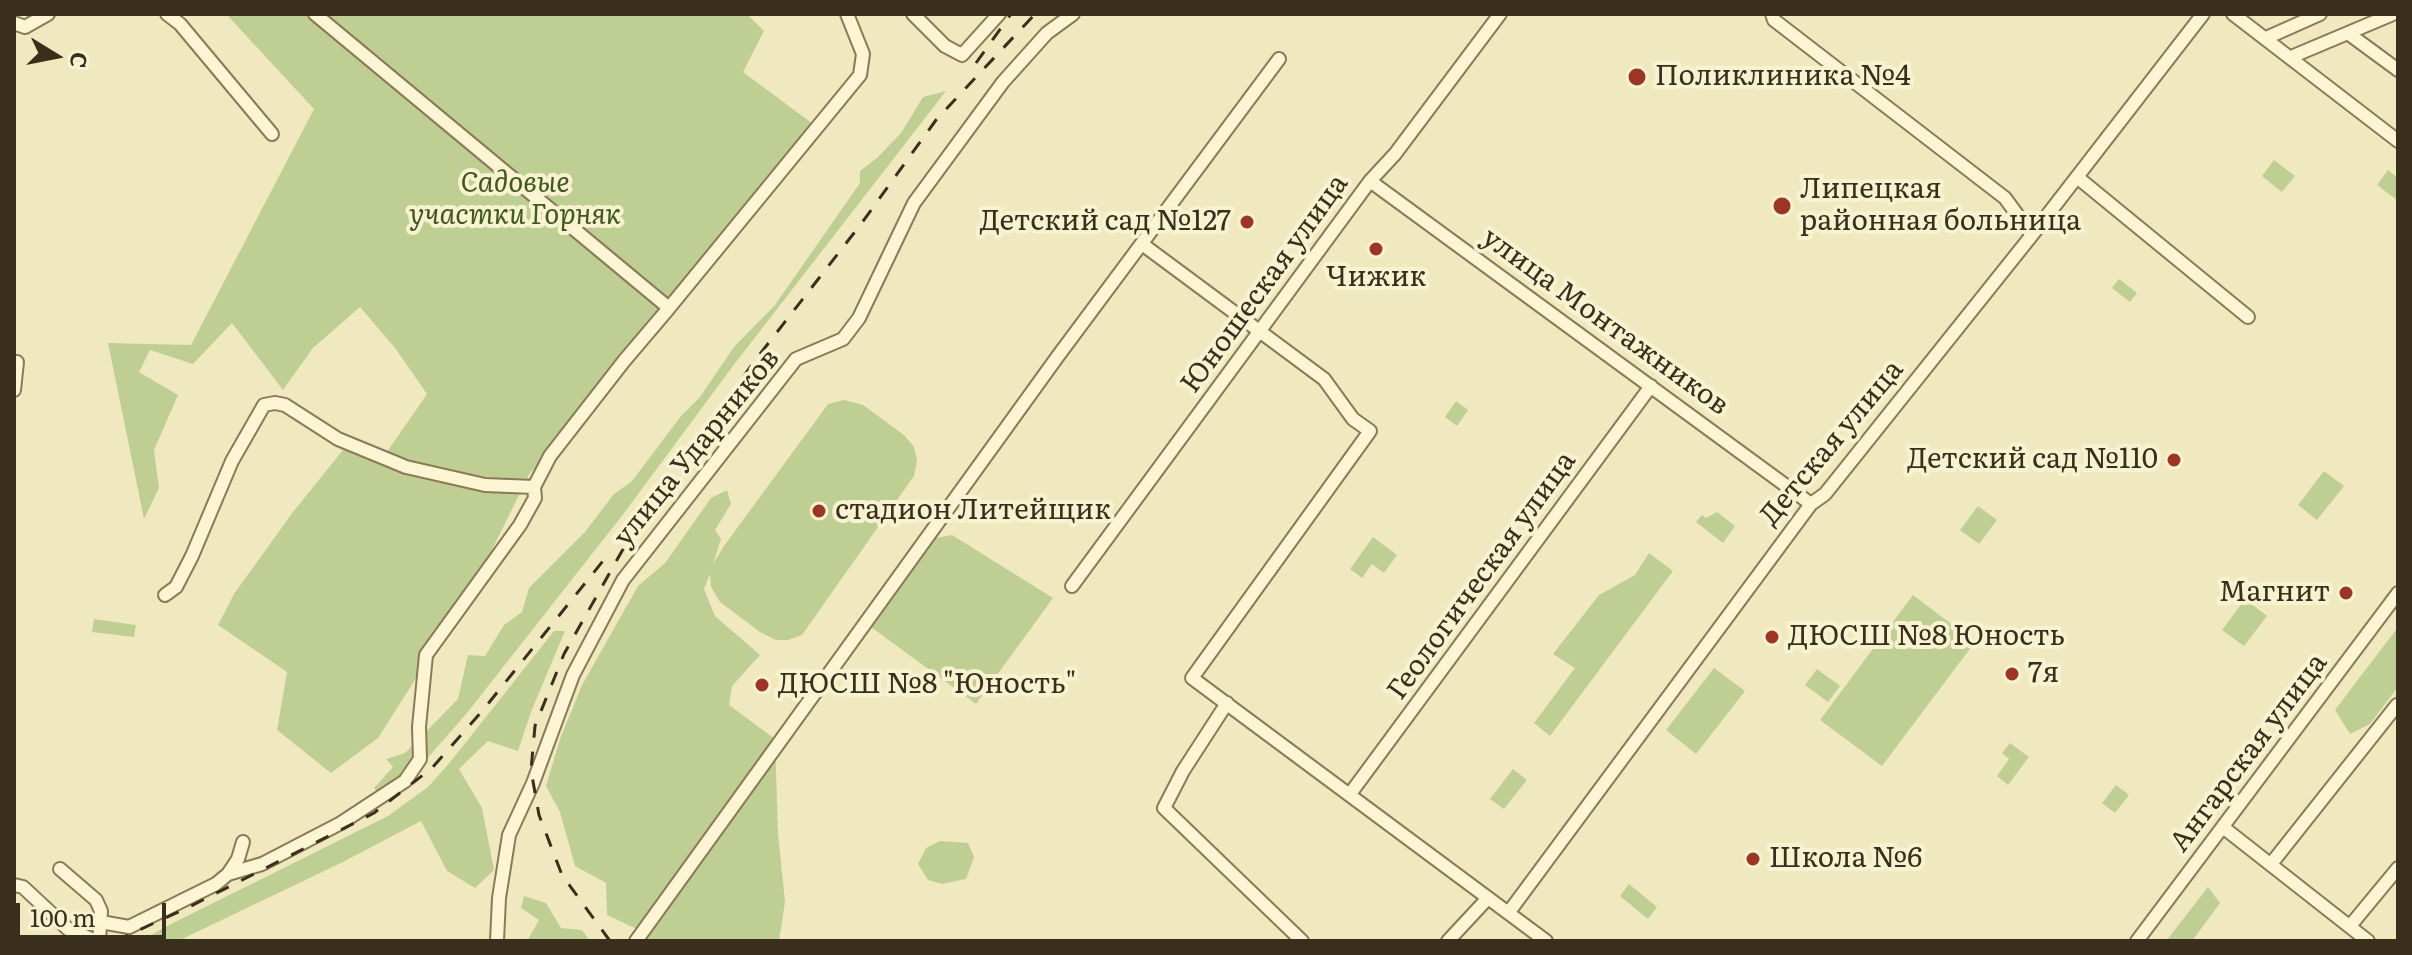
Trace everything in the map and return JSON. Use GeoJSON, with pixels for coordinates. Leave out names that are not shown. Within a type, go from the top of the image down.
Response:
{"type":"FeatureCollection","features":[{"type":"Feature","properties":{"kind":"street"},"geometry":{"type":"LineString","coordinates":[[14,23],[25,27],[48,14]]}},
{"type":"Feature","properties":{"kind":"street"},"geometry":{"type":"LineString","coordinates":[[167,14],[180,24],[272,134]]}},
{"type":"Feature","properties":{"kind":"street"},"geometry":{"type":"LineString","coordinates":[[315,14],[669,308]]}},
{"type":"Feature","properties":{"kind":"street"},"geometry":{"type":"LineString","coordinates":[[228,874],[262,864],[341,823],[405,781],[420,759],[419,727],[426,655],[520,525],[535,498],[534,487],[550,456],[624,361],[860,75],[863,54],[847,14]]}},
{"type":"Feature","properties":{"kind":"street"},"geometry":{"type":"LineString","coordinates":[[913,14],[945,46],[962,55],[999,14]]}},
{"type":"Feature","properties":{"kind":"street","name":"улица Ударников"},"geometry":{"type":"LineString","coordinates":[[497,941],[499,898],[509,835],[533,783],[573,675],[623,580],[796,359],[843,339],[859,318],[914,203],[1003,82],[1047,33],[1073,14]]}},
{"type":"Feature","properties":{"kind":"street","name":"Юношеская улица"},"geometry":{"type":"LineString","coordinates":[[1072,586],[1370,181],[1395,154],[1500,14]]}},
{"type":"Feature","properties":{"kind":"street"},"geometry":{"type":"LineString","coordinates":[[1772,14],[1774,20],[2005,198],[2032,235]]}},
{"type":"Feature","properties":{"kind":"street","name":"Детская улица"},"geometry":{"type":"LineString","coordinates":[[1509,912],[1751,581],[1811,504],[1825,494],[2032,235],[2203,14]]}},
{"type":"Feature","properties":{"kind":"street"},"geometry":{"type":"LineString","coordinates":[[2233,14],[2398,141]]}},
{"type":"Feature","properties":{"kind":"street"},"geometry":{"type":"LineString","coordinates":[[2291,57],[2393,14]]}},
{"type":"Feature","properties":{"kind":"street"},"geometry":{"type":"LineString","coordinates":[[2266,38],[2314,15]]}},
{"type":"Feature","properties":{"kind":"street"},"geometry":{"type":"LineString","coordinates":[[2349,34],[2398,70]]}},
{"type":"Feature","properties":{"kind":"street"},"geometry":{"type":"LineString","coordinates":[[636,941],[1279,59]]}},
{"type":"Feature","properties":{"kind":"street"},"geometry":{"type":"LineString","coordinates":[[2077,177],[2248,317]]}},
{"type":"Feature","properties":{"kind":"street","name":"улица Монтажников"},"geometry":{"type":"LineString","coordinates":[[1370,181],[1811,504]]}},
{"type":"Feature","properties":{"kind":"street"},"geometry":{"type":"LineString","coordinates":[[1142,244],[1324,379],[1353,419],[1370,431],[1192,678],[1546,941]]}},
{"type":"Feature","properties":{"kind":"street"},"geometry":{"type":"LineString","coordinates":[[14,390],[17,362]]}},
{"type":"Feature","properties":{"kind":"street","name":"Геологическая улица"},"geometry":{"type":"LineString","coordinates":[[1350,794],[1651,386]]}},
{"type":"Feature","properties":{"kind":"street"},"geometry":{"type":"LineString","coordinates":[[165,595],[176,587],[232,461],[264,405],[285,405],[338,439],[406,467],[485,485],[534,487]]}},
{"type":"Feature","properties":{"kind":"street","name":"Ангарская улица"},"geometry":{"type":"LineString","coordinates":[[2137,941],[2398,593]]}},
{"type":"Feature","properties":{"kind":"street"},"geometry":{"type":"LineString","coordinates":[[1227,703],[1183,771],[1164,808],[1302,941]]}},
{"type":"Feature","properties":{"kind":"street"},"geometry":{"type":"LineString","coordinates":[[2271,864],[2397,705]]}},
{"type":"Feature","properties":{"kind":"street"},"geometry":{"type":"LineString","coordinates":[[2224,828],[2368,941]]}},
{"type":"Feature","properties":{"kind":"street"},"geometry":{"type":"LineString","coordinates":[[101,922],[129,927],[216,884],[228,874],[238,859],[243,842]]}},
{"type":"Feature","properties":{"kind":"street"},"geometry":{"type":"LineString","coordinates":[[2350,926],[2398,868]]}},
{"type":"Feature","properties":{"kind":"street"},"geometry":{"type":"LineString","coordinates":[[14,885],[23,887],[68,929],[97,941],[101,911],[94,896],[60,869]]}},
{"type":"Feature","properties":{"kind":"street"},"geometry":{"type":"LineString","coordinates":[[1448,941],[1488,898]]}},
{"type":"Feature","properties":{"kind":"green space","name":"Садовые участки Горняк"},"geometry":{"type":"Polygon","coordinates":[[[226,14],[747,14],[764,31],[743,72],[813,124],[550,456],[530,473],[471,592],[378,738],[331,773],[277,730],[287,672],[218,625],[234,594],[293,512],[343,450],[380,462],[427,394],[395,348],[360,307],[313,348],[283,390],[232,323],[193,364],[150,350],[139,372],[178,395],[154,450],[159,488],[144,519],[108,343],[191,345],[314,109],[226,14]]]}},
{"type":"Feature","properties":{"kind":"green space"},"geometry":{"type":"Polygon","coordinates":[[[946,91],[736,362],[621,517],[467,713],[417,770],[378,793],[374,788],[393,767],[386,759],[405,753],[458,699],[468,655],[485,656],[504,625],[522,612],[529,588],[585,532],[613,495],[632,481],[681,416],[700,397],[734,347],[775,305],[860,183],[860,171],[901,133],[923,97],[946,91]]]}},
{"type":"Feature","properties":{"kind":"green space"},"geometry":{"type":"Polygon","coordinates":[[[2274,160],[2295,176],[2282,192],[2262,176],[2274,160]]]}},
{"type":"Feature","properties":{"kind":"green space"},"geometry":{"type":"Polygon","coordinates":[[[2388,170],[2398,178],[2398,201],[2377,185],[2388,170]]]}},
{"type":"Feature","properties":{"kind":"green space"},"geometry":{"type":"Polygon","coordinates":[[[2119,279],[2137,293],[2130,302],[2112,288],[2119,279]]]}},
{"type":"Feature","properties":{"kind":"green space"},"geometry":{"type":"Polygon","coordinates":[[[844,400],[863,405],[904,435],[914,447],[917,461],[914,476],[802,635],[776,640],[760,632],[720,602],[711,587],[710,574],[704,589],[715,616],[760,655],[732,686],[729,705],[775,739],[778,833],[785,902],[779,941],[641,941],[639,930],[607,915],[606,883],[575,866],[560,812],[546,786],[560,739],[582,685],[638,586],[665,563],[711,498],[727,490],[731,504],[715,530],[721,539],[713,564],[828,404],[844,400]]]}},
{"type":"Feature","properties":{"kind":"green space"},"geometry":{"type":"Polygon","coordinates":[[[1456,401],[1468,410],[1457,426],[1445,417],[1456,401]]]}},
{"type":"Feature","properties":{"kind":"green space"},"geometry":{"type":"Polygon","coordinates":[[[2324,471],[2344,486],[2317,520],[2298,505],[2324,471]]]}},
{"type":"Feature","properties":{"kind":"green space"},"geometry":{"type":"Polygon","coordinates":[[[1978,506],[1997,520],[1979,544],[1960,530],[1978,506]]]}},
{"type":"Feature","properties":{"kind":"green space"},"geometry":{"type":"Polygon","coordinates":[[[1717,512],[1735,526],[1723,543],[1696,522],[1702,515],[1706,518],[1717,512]]]}},
{"type":"Feature","properties":{"kind":"green space"},"geometry":{"type":"Polygon","coordinates":[[[952,535],[1053,598],[976,704],[871,627],[936,538],[952,535]]]}},
{"type":"Feature","properties":{"kind":"green space"},"geometry":{"type":"Polygon","coordinates":[[[1373,537],[1397,555],[1384,573],[1372,564],[1362,578],[1350,569],[1373,537]]]}},
{"type":"Feature","properties":{"kind":"green space"},"geometry":{"type":"Polygon","coordinates":[[[1649,553],[1673,571],[1550,736],[1534,723],[1575,668],[1553,654],[1599,595],[1635,575],[1649,553]]]}},
{"type":"Feature","properties":{"kind":"green space"},"geometry":{"type":"Polygon","coordinates":[[[1913,595],[1975,642],[1882,766],[1820,720],[1913,595]]]}},
{"type":"Feature","properties":{"kind":"green space"},"geometry":{"type":"Polygon","coordinates":[[[2245,599],[2267,616],[2244,646],[2222,630],[2245,599]]]}},
{"type":"Feature","properties":{"kind":"green space"},"geometry":{"type":"Polygon","coordinates":[[[94,619],[136,625],[134,637],[92,632],[94,619]]]}},
{"type":"Feature","properties":{"kind":"green space"},"geometry":{"type":"Polygon","coordinates":[[[2398,627],[2398,687],[2370,724],[2350,734],[2335,710],[2398,627]]]}},
{"type":"Feature","properties":{"kind":"green space"},"geometry":{"type":"Polygon","coordinates":[[[554,631],[565,631],[518,751],[488,741],[459,769],[482,808],[494,870],[475,888],[447,871],[421,821],[178,941],[141,941],[388,816],[428,787],[554,631]]]}},
{"type":"Feature","properties":{"kind":"green space"},"geometry":{"type":"Polygon","coordinates":[[[1714,668],[1745,691],[1696,754],[1666,730],[1714,668]]]}},
{"type":"Feature","properties":{"kind":"green space"},"geometry":{"type":"Polygon","coordinates":[[[1817,669],[1840,686],[1828,702],[1805,685],[1817,669]]]}},
{"type":"Feature","properties":{"kind":"green space"},"geometry":{"type":"Polygon","coordinates":[[[2010,743],[2029,757],[2008,785],[1997,776],[2009,759],[2002,753],[2010,743]]]}},
{"type":"Feature","properties":{"kind":"green space"},"geometry":{"type":"Polygon","coordinates":[[[1513,769],[1527,780],[1504,809],[1490,799],[1513,769]]]}},
{"type":"Feature","properties":{"kind":"green space"},"geometry":{"type":"Polygon","coordinates":[[[2116,785],[2129,795],[2115,813],[2102,803],[2116,785]]]}},
{"type":"Feature","properties":{"kind":"green space"},"geometry":{"type":"Polygon","coordinates":[[[940,841],[968,843],[974,857],[966,879],[942,884],[928,880],[918,864],[926,848],[940,841]]]}},
{"type":"Feature","properties":{"kind":"green space"},"geometry":{"type":"Polygon","coordinates":[[[1629,884],[1657,907],[1648,919],[1620,896],[1629,884]]]}},
{"type":"Feature","properties":{"kind":"green space"},"geometry":{"type":"Polygon","coordinates":[[[2208,887],[2220,903],[2192,941],[2166,941],[2208,887]]]}},
{"type":"Feature","properties":{"kind":"green space"},"geometry":{"type":"Polygon","coordinates":[[[524,896],[546,903],[561,928],[582,930],[590,941],[527,941],[539,920],[521,908],[524,896]]]}},
{"type":"Feature","properties":{"kind":"railway"},"geometry":{"type":"LineString","coordinates":[[976,63],[1011,14]]}},
{"type":"Feature","properties":{"kind":"railway"},"geometry":{"type":"LineString","coordinates":[[610,941],[562,875],[539,815],[531,770],[535,726],[564,654],[622,551],[753,363],[861,224],[936,120],[1035,14]]}},
{"type":"Feature","properties":{"kind":"railway"},"geometry":{"type":"LineString","coordinates":[[115,941],[374,813],[432,768],[483,710],[611,551]]}},
{"type":"Feature","properties":{"kind":"place","name":"Поликлиника №4"},"geometry":{"type":"Point","coordinates":[1637,77]}},
{"type":"Feature","properties":{"kind":"place","name":"Липецкая районная больница"},"geometry":{"type":"Point","coordinates":[1782,206]}},
{"type":"Feature","properties":{"kind":"place","name":"Детский сад №127"},"geometry":{"type":"Point","coordinates":[1247,222]}},
{"type":"Feature","properties":{"kind":"place","name":"Чижик"},"geometry":{"type":"Point","coordinates":[1376,249]}},
{"type":"Feature","properties":{"kind":"place","name":"Детский сад №110"},"geometry":{"type":"Point","coordinates":[2174,460]}},
{"type":"Feature","properties":{"kind":"place","name":"стадион Литейщик"},"geometry":{"type":"Point","coordinates":[819,511]}},
{"type":"Feature","properties":{"kind":"place","name":"Магнит"},"geometry":{"type":"Point","coordinates":[2346,593]}},
{"type":"Feature","properties":{"kind":"place","name":"ДЮСШ №8 Юность"},"geometry":{"type":"Point","coordinates":[1772,637]}},
{"type":"Feature","properties":{"kind":"place","name":"7я"},"geometry":{"type":"Point","coordinates":[2012,674]}},
{"type":"Feature","properties":{"kind":"place","name":"ДЮСШ №8 \"Юность\""},"geometry":{"type":"Point","coordinates":[762,685]}},
{"type":"Feature","properties":{"kind":"place","name":"Школа №6"},"geometry":{"type":"Point","coordinates":[1753,859]}}]}
